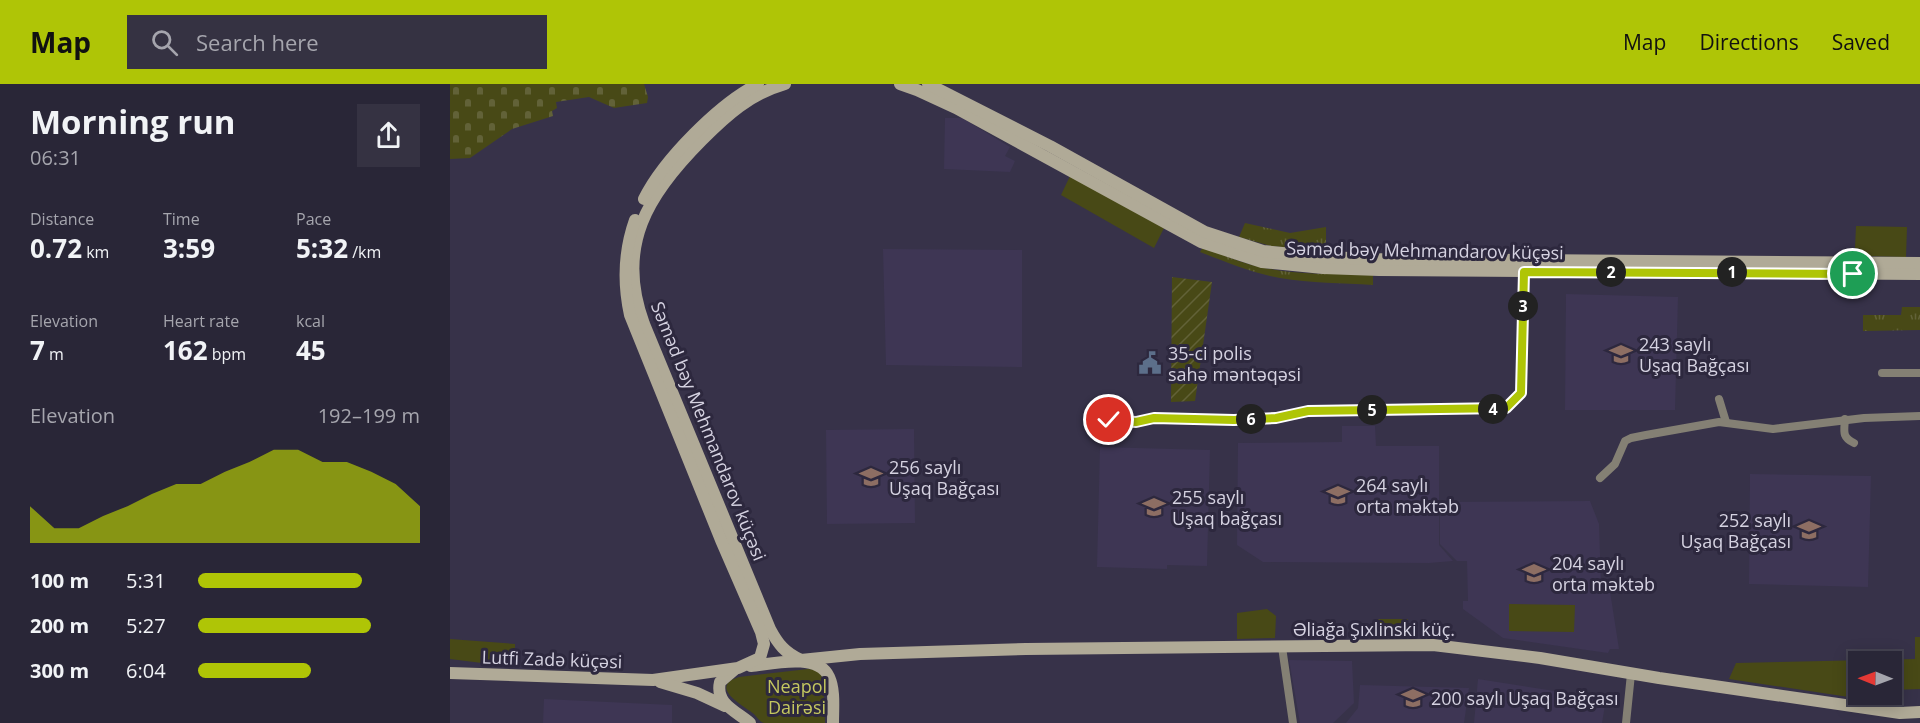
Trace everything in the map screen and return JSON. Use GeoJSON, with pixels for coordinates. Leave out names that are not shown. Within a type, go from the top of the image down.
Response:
{"type":"FeatureCollection","features":[{"type":"Feature","properties":{"kind":"main road","name":"Səməd bəy Mehmandarov küçəsi"},"geometry":{"type":"LineString","coordinates":[[758,84],[724,105],[671,173],[647,209],[635,250],[634,274],[637,301],[650,340],[770,629],[785,652],[827,673],[832,695]]}},
{"type":"Feature","properties":{"kind":"main road","name":"Səməd bəy Mehmandarov küçəsi"},"geometry":{"type":"LineString","coordinates":[[738,668],[760,658],[764,644],[761,632],[634,327],[626,288],[627,250],[640,207],[664,168],[702,134],[740,105],[763,92],[785,84]]}},
{"type":"Feature","properties":{"kind":"main road","name":"Səməd bəy Mehmandarov küçəsi"},"geometry":{"type":"LineString","coordinates":[[900,84],[950,105],[1194,238],[1262,262],[1323,268],[1524,272],[1920,274]]}},
{"type":"Feature","properties":{"kind":"main road","name":"Səməd bəy Mehmandarov küçəsi"},"geometry":{"type":"LineString","coordinates":[[928,84],[1050,146],[1205,232],[1263,251],[1291,255],[1356,258],[1920,263]]}},
{"type":"Feature","properties":{"kind":"main road","name":"Əliağa Şıxlinski küç."},"geometry":{"type":"LineString","coordinates":[[653,680],[860,654],[1026,649],[1447,646],[1900,713],[1920,712]]}},
{"type":"Feature","properties":{"kind":"main road"},"geometry":{"type":"LineString","coordinates":[[833,723],[832,695],[835,671],[838,664],[846,658],[860,654]]}},
{"type":"Feature","properties":{"kind":"main road"},"geometry":{"type":"LineString","coordinates":[[728,707],[720,695],[720,682],[729,672],[738,668]]}},
{"type":"Feature","properties":{"kind":"main road","name":"Lutfi Zadə küçəsi"},"geometry":{"type":"LineString","coordinates":[[450,673],[653,680]]}},
{"type":"Feature","properties":{"kind":"main road"},"geometry":{"type":"LineString","coordinates":[[653,680],[698,693],[728,707],[750,723]]}},
{"type":"Feature","properties":{"kind":"street"},"geometry":{"type":"LineString","coordinates":[[1109,420],[1136,422],[1154,418],[1234,420],[1276,418],[1308,411],[1506,408],[1521,393],[1524,272]]}},
{"type":"Feature","properties":{"kind":"street"},"geometry":{"type":"LineString","coordinates":[[1882,374],[1920,373]]}},
{"type":"Feature","properties":{"kind":"street"},"geometry":{"type":"LineString","coordinates":[[1719,399],[1726,422]]}},
{"type":"Feature","properties":{"kind":"street"},"geometry":{"type":"LineString","coordinates":[[1600,478],[1615,464],[1625,441],[1631,438],[1726,422],[1773,429],[1845,419],[1920,416]]}},
{"type":"Feature","properties":{"kind":"street"},"geometry":{"type":"LineString","coordinates":[[1845,419],[1845,439],[1854,443]]}},
{"type":"Feature","properties":{"kind":"street"},"geometry":{"type":"LineString","coordinates":[[1282,647],[1293,723]]}},
{"type":"Feature","properties":{"kind":"street"},"geometry":{"type":"LineString","coordinates":[[1626,723],[1631,674]]}},
{"type":"Feature","properties":{"kind":"shaded area"},"geometry":{"type":"Polygon","coordinates":[[[945,118],[962,118],[1010,147],[1005,156],[1015,161],[1010,172],[944,169],[945,118]]]}},
{"type":"Feature","properties":{"kind":"shaded area"},"geometry":{"type":"Polygon","coordinates":[[[883,249],[1022,250],[1022,367],[886,365],[883,249]]]}},
{"type":"Feature","properties":{"kind":"shaded area","name":"243 saylı Uşaq Bağçası"},"geometry":{"type":"Polygon","coordinates":[[[1566,294],[1678,297],[1675,410],[1565,410],[1566,294]]]}},
{"type":"Feature","properties":{"kind":"shaded area","name":"264 saylı orta məktəb"},"geometry":{"type":"Polygon","coordinates":[[[1342,426],[1375,426],[1376,446],[1439,446],[1439,545],[1453,561],[1429,563],[1263,562],[1237,545],[1238,443],[1342,442],[1342,426]]]}},
{"type":"Feature","properties":{"kind":"shaded area","name":"256 saylı Uşaq Bağçası"},"geometry":{"type":"Polygon","coordinates":[[[914,429],[915,523],[827,524],[826,430],[914,429]]]}},
{"type":"Feature","properties":{"kind":"shaded area","name":"255 saylı Uşaq bağçası"},"geometry":{"type":"Polygon","coordinates":[[[1100,447],[1210,450],[1207,566],[1167,565],[1167,569],[1097,567],[1100,447]]]}},
{"type":"Feature","properties":{"kind":"shaded area","name":"252 saylı Uşaq Bağçası"},"geometry":{"type":"Polygon","coordinates":[[[1750,474],[1871,476],[1868,587],[1749,584],[1750,474]]]}},
{"type":"Feature","properties":{"kind":"shaded area","name":"204 saylı orta məktəb"},"geometry":{"type":"Polygon","coordinates":[[[1590,501],[1599,524],[1601,585],[1609,585],[1619,649],[1610,649],[1608,653],[1503,638],[1463,609],[1463,601],[1468,601],[1467,561],[1457,561],[1440,544],[1440,502],[1590,501]]]}},
{"type":"Feature","properties":{"kind":"shaded area"},"geometry":{"type":"Polygon","coordinates":[[[1289,660],[1352,661],[1354,703],[1333,723],[1300,723],[1289,660]]]}},
{"type":"Feature","properties":{"kind":"shaded area"},"geometry":{"type":"Polygon","coordinates":[[[1478,679],[1606,699],[1602,723],[1474,723],[1478,679]]]}},
{"type":"Feature","properties":{"kind":"shaded area","name":"200 saylı Uşaq Bağçası"},"geometry":{"type":"Polygon","coordinates":[[[1360,685],[1469,688],[1464,723],[1346,723],[1358,708],[1360,685]]]}},
{"type":"Feature","properties":{"kind":"shaded area"},"geometry":{"type":"Polygon","coordinates":[[[544,699],[672,705],[672,723],[543,723],[544,699]]]}},
{"type":"Feature","properties":{"kind":"green space"},"geometry":{"type":"Polygon","coordinates":[[[450,84],[644,84],[648,97],[647,103],[614,108],[589,97],[556,102],[557,108],[552,111],[553,116],[512,129],[470,158],[450,159],[450,84]]]}},
{"type":"Feature","properties":{"kind":"green space"},"geometry":{"type":"Polygon","coordinates":[[[1070,176],[1164,228],[1154,248],[1061,195],[1070,176]]]}},
{"type":"Feature","properties":{"kind":"green space"},"geometry":{"type":"Polygon","coordinates":[[[1245,223],[1290,233],[1326,227],[1326,251],[1271,246],[1239,237],[1245,223]]]}},
{"type":"Feature","properties":{"kind":"green space"},"geometry":{"type":"Polygon","coordinates":[[[1856,226],[1907,227],[1906,257],[1860,256],[1860,249],[1855,248],[1856,226]]]}},
{"type":"Feature","properties":{"kind":"green space"},"geometry":{"type":"Polygon","coordinates":[[[1203,247],[1244,263],[1270,269],[1308,273],[1373,274],[1373,285],[1303,281],[1270,276],[1200,252],[1203,247]]]}},
{"type":"Feature","properties":{"kind":"green space"},"geometry":{"type":"Polygon","coordinates":[[[1172,277],[1212,282],[1195,401],[1171,402],[1172,277]]]}},
{"type":"Feature","properties":{"kind":"green space"},"geometry":{"type":"Polygon","coordinates":[[[1902,307],[1920,307],[1920,330],[1863,331],[1863,315],[1901,315],[1902,307]]]}},
{"type":"Feature","properties":{"kind":"green space"},"geometry":{"type":"Polygon","coordinates":[[[1509,604],[1575,605],[1574,632],[1509,631],[1509,604]]]}},
{"type":"Feature","properties":{"kind":"green space"},"geometry":{"type":"Polygon","coordinates":[[[1267,609],[1276,616],[1275,638],[1237,639],[1237,613],[1267,609]]]}},
{"type":"Feature","properties":{"kind":"green space"},"geometry":{"type":"Polygon","coordinates":[[[1376,619],[1408,619],[1408,634],[1376,635],[1376,619]]]}},
{"type":"Feature","properties":{"kind":"green space"},"geometry":{"type":"Polygon","coordinates":[[[1915,637],[1920,637],[1920,689],[1902,690],[1902,659],[1915,659],[1915,637]]]}},
{"type":"Feature","properties":{"kind":"green space"},"geometry":{"type":"Polygon","coordinates":[[[450,639],[515,644],[515,667],[450,659],[450,639]]]}},
{"type":"Feature","properties":{"kind":"green space"},"geometry":{"type":"Polygon","coordinates":[[[1848,660],[1848,697],[1729,679],[1736,663],[1848,660]]]}},
{"type":"Feature","properties":{"kind":"green space","name":"Neapol Dairəsi"},"geometry":{"type":"Polygon","coordinates":[[[808,669],[817,670],[823,677],[825,723],[764,723],[730,696],[727,691],[730,681],[739,677],[808,669]]]}},
{"type":"Feature","properties":{"kind":"place","name":"243 saylı Uşaq Bağçası"},"geometry":{"type":"Point","coordinates":[1621,354]}},
{"type":"Feature","properties":{"kind":"place","name":"35-ci polis sahə məntəqəsi"},"geometry":{"type":"Point","coordinates":[1150,363]}},
{"type":"Feature","properties":{"kind":"place","name":"256 saylı Uşaq Bağçası"},"geometry":{"type":"Point","coordinates":[871,477]}},
{"type":"Feature","properties":{"kind":"place","name":"264 saylı orta məktəb"},"geometry":{"type":"Point","coordinates":[1338,495]}},
{"type":"Feature","properties":{"kind":"place","name":"255 saylı Uşaq bağçası"},"geometry":{"type":"Point","coordinates":[1154,507]}},
{"type":"Feature","properties":{"kind":"place","name":"252 saylı Uşaq Bağçası"},"geometry":{"type":"Point","coordinates":[1809,530]}},
{"type":"Feature","properties":{"kind":"place","name":"204 saylı orta məktəb"},"geometry":{"type":"Point","coordinates":[1534,573]}},
{"type":"Feature","properties":{"kind":"place","name":"200 saylı Uşaq Bağçası"},"geometry":{"type":"Point","coordinates":[1413,698]}},
{"type":"Feature","properties":{"kind":"route"},"geometry":{"type":"LineString","coordinates":[[1109,420],[1136,422],[1154,418],[1234,420],[1276,418],[1308,411],[1506,408],[1521,393],[1524,272],[1853,274]]}}]}
